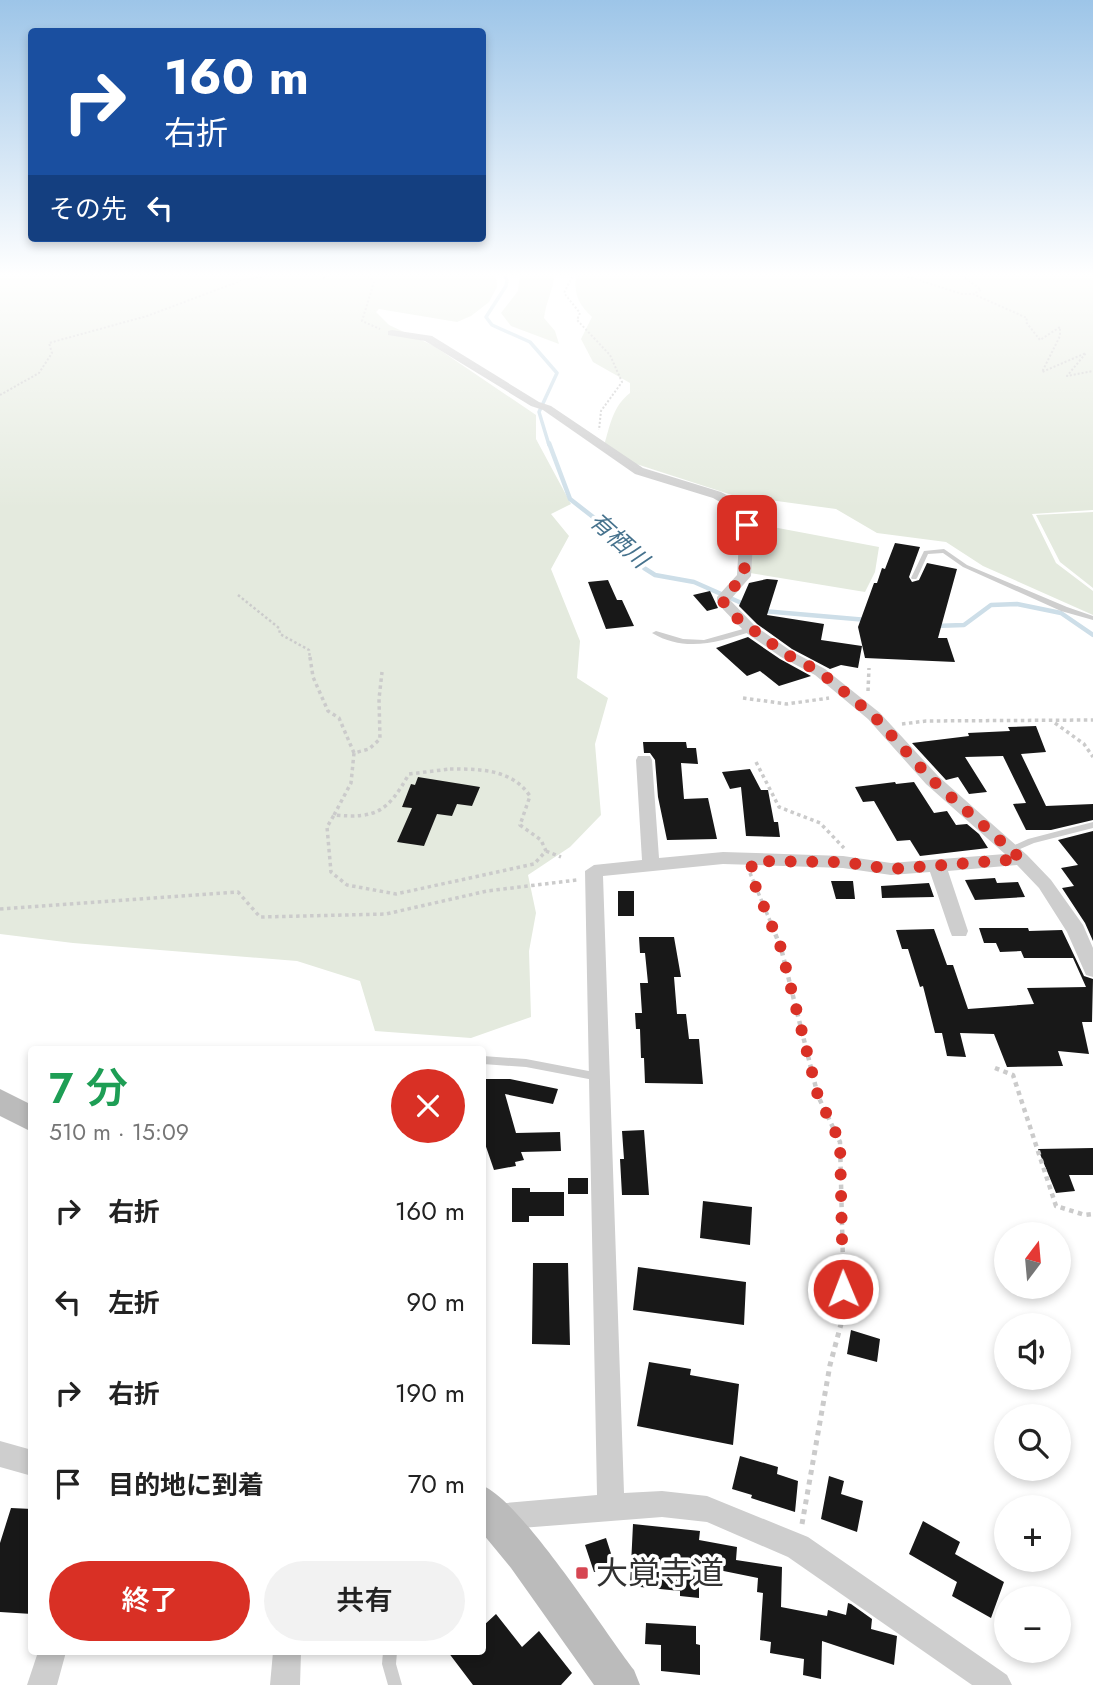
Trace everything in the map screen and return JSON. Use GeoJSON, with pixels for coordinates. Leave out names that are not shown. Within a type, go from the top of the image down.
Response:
{"type":"FeatureCollection","features":[{"type":"Feature","properties":{"kind":"street"},"geometry":{"type":"LineString","coordinates":[[451,352],[541,406],[639,471],[716,495],[740,508],[747,525],[744,576],[726,596],[734,616],[786,654],[820,672],[867,711],[932,780],[1016,855],[1045,884],[1076,929],[1093,970]]}},
{"type":"Feature","properties":{"kind":"street"},"geometry":{"type":"LineString","coordinates":[[644,760],[651,865]]}},
{"type":"Feature","properties":{"kind":"street"},"geometry":{"type":"LineString","coordinates":[[611,1507],[594,871],[723,858],[860,864],[891,869],[937,866],[1016,855]]}},
{"type":"Feature","properties":{"kind":"street"},"geometry":{"type":"LineString","coordinates":[[937,866],[959,931]]}},
{"type":"Feature","properties":{"kind":"street"},"geometry":{"type":"LineString","coordinates":[[0,1101],[28,1118]]}},
{"type":"Feature","properties":{"kind":"street"},"geometry":{"type":"LineString","coordinates":[[0,1454],[28,1462]]}},
{"type":"Feature","properties":{"kind":"street"},"geometry":{"type":"LineString","coordinates":[[486,1514],[559,1514],[662,1504],[707,1509],[798,1547],[997,1685]]}},
{"type":"Feature","properties":{"kind":"street"},"geometry":{"type":"LineString","coordinates":[[486,1514],[525,1554],[619,1685]]}},
{"type":"Feature","properties":{"kind":"street"},"geometry":{"type":"LineString","coordinates":[[42,1685],[51,1655]]}},
{"type":"Feature","properties":{"kind":"street"},"geometry":{"type":"LineString","coordinates":[[285,1685],[287,1655]]}},
{"type":"Feature","properties":{"kind":"lane"},"geometry":{"type":"LineString","coordinates":[[914,578],[926,552],[944,551],[965,566],[1064,610],[1093,618]]}},
{"type":"Feature","properties":{"kind":"lane"},"geometry":{"type":"LineString","coordinates":[[656,633],[682,643],[702,643],[751,629]]}},
{"type":"Feature","properties":{"kind":"lane"},"geometry":{"type":"LineString","coordinates":[[1016,855],[1031,841],[1093,825]]}},
{"type":"Feature","properties":{"kind":"lane"},"geometry":{"type":"LineString","coordinates":[[486,1060],[526,1063],[599,1077]]}},
{"type":"Feature","properties":{"kind":"lane"},"geometry":{"type":"LineString","coordinates":[[390,1655],[389,1664],[395,1685]]}},
{"type":"Feature","properties":{"kind":"path"},"geometry":{"type":"LineString","coordinates":[[0,395],[39,373],[52,352]]}},
{"type":"Feature","properties":{"kind":"path"},"geometry":{"type":"LineString","coordinates":[[597,442],[601,411],[621,382],[620,370],[606,352]]}},
{"type":"Feature","properties":{"kind":"path"},"geometry":{"type":"LineString","coordinates":[[1052,352],[1042,372],[1086,353],[1066,376],[1093,371]]}},
{"type":"Feature","properties":{"kind":"path"},"geometry":{"type":"LineString","coordinates":[[238,595],[279,628],[280,634],[309,650],[313,677],[328,711],[339,718],[346,740],[354,753],[351,783],[327,827],[331,872],[347,885],[396,894],[534,864],[546,851]]}},
{"type":"Feature","properties":{"kind":"path"},"geometry":{"type":"LineString","coordinates":[[867,711],[869,667]]}},
{"type":"Feature","properties":{"kind":"path"},"geometry":{"type":"LineString","coordinates":[[354,753],[369,749],[380,739],[378,708],[382,672]]}},
{"type":"Feature","properties":{"kind":"path"},"geometry":{"type":"LineString","coordinates":[[743,698],[787,704],[848,695]]}},
{"type":"Feature","properties":{"kind":"path"},"geometry":{"type":"LineString","coordinates":[[883,726],[926,721],[1093,720]]}},
{"type":"Feature","properties":{"kind":"path"},"geometry":{"type":"LineString","coordinates":[[1053,722],[1084,744],[1093,757]]}},
{"type":"Feature","properties":{"kind":"path"},"geometry":{"type":"LineString","coordinates":[[756,762],[779,807],[820,823],[860,864]]}},
{"type":"Feature","properties":{"kind":"path"},"geometry":{"type":"LineString","coordinates":[[334,815],[358,818],[381,811],[393,803],[409,774],[435,768],[497,773],[521,783],[530,796],[520,825],[541,841],[546,851],[561,857]]}},
{"type":"Feature","properties":{"kind":"path"},"geometry":{"type":"LineString","coordinates":[[753,861],[750,873],[781,948],[818,1096],[840,1142],[844,1313],[830,1365],[798,1547]]}},
{"type":"Feature","properties":{"kind":"path"},"geometry":{"type":"LineString","coordinates":[[0,909],[238,892],[260,917],[386,914],[487,891],[594,879]]}},
{"type":"Feature","properties":{"kind":"path"},"geometry":{"type":"LineString","coordinates":[[995,1068],[1013,1075],[1056,1206],[1085,1215],[1093,1214]]}},
{"type":"Feature","properties":{"kind":"shaded area"},"geometry":{"type":"Polygon","coordinates":[[[0,352],[442,352],[536,415],[536,439],[571,504],[551,514],[569,536],[551,569],[580,641],[577,678],[608,698],[595,744],[601,815],[570,847],[528,875],[536,913],[529,951],[531,1017],[471,1038],[375,1031],[360,981],[297,961],[73,943],[0,934],[0,352]]]}},
{"type":"Feature","properties":{"kind":"shaded area"},"geometry":{"type":"Polygon","coordinates":[[[588,352],[1093,352],[1093,510],[1032,514],[1056,563],[1093,591],[1093,615],[983,566],[946,542],[877,533],[836,509],[732,495],[630,462],[604,446],[616,410],[630,393],[630,383],[593,362],[588,352]]]}},
{"type":"Feature","properties":{"kind":"shaded area"},"geometry":{"type":"Polygon","coordinates":[[[1093,512],[1093,588],[1060,562],[1036,515],[1093,512]]]}},
{"type":"Feature","properties":{"kind":"shaded area"},"geometry":{"type":"Polygon","coordinates":[[[752,523],[879,547],[875,572],[865,592],[750,573],[752,523]]]}},
{"type":"Feature","properties":{"kind":"building"},"geometry":{"type":"Polygon","coordinates":[[[895,543],[920,547],[909,577],[912,582],[919,580],[927,563],[957,569],[938,638],[947,638],[955,662],[865,658],[858,627],[874,583],[877,583],[882,568],[885,569],[895,543]]]}},
{"type":"Feature","properties":{"kind":"building"},"geometry":{"type":"Polygon","coordinates":[[[767,579],[778,580],[767,615],[824,624],[821,640],[862,646],[858,668],[841,665],[830,669],[792,649],[757,624],[739,606],[749,583],[767,579]]]}},
{"type":"Feature","properties":{"kind":"building"},"geometry":{"type":"Polygon","coordinates":[[[608,580],[617,600],[622,600],[634,626],[606,629],[588,582],[608,580]]]}},
{"type":"Feature","properties":{"kind":"building"},"geometry":{"type":"Polygon","coordinates":[[[710,591],[718,608],[707,611],[693,595],[710,591]]]}},
{"type":"Feature","properties":{"kind":"building"},"geometry":{"type":"Polygon","coordinates":[[[748,637],[811,676],[779,686],[760,671],[747,676],[716,648],[748,637]]]}},
{"type":"Feature","properties":{"kind":"building"},"geometry":{"type":"Polygon","coordinates":[[[1036,726],[1046,752],[1021,754],[1046,806],[1093,804],[1093,820],[1051,830],[1026,830],[1013,804],[1026,803],[1003,756],[965,757],[987,792],[969,794],[958,777],[946,780],[912,743],[969,736],[968,733],[1010,731],[1008,727],[1036,726]]]}},
{"type":"Feature","properties":{"kind":"building"},"geometry":{"type":"Polygon","coordinates":[[[643,742],[686,742],[687,748],[696,748],[698,764],[681,763],[684,799],[708,798],[717,839],[667,840],[658,797],[655,760],[650,753],[644,753],[643,742]]]}},
{"type":"Feature","properties":{"kind":"building"},"geometry":{"type":"Polygon","coordinates":[[[750,769],[761,790],[768,790],[774,822],[778,822],[780,837],[746,836],[741,787],[730,789],[722,772],[750,769]]]}},
{"type":"Feature","properties":{"kind":"building"},"geometry":{"type":"Polygon","coordinates":[[[418,777],[480,787],[472,806],[457,804],[452,816],[437,814],[424,846],[397,842],[412,808],[402,807],[411,784],[415,785],[418,777]]]}},
{"type":"Feature","properties":{"kind":"building"},"geometry":{"type":"Polygon","coordinates":[[[914,782],[934,813],[947,811],[956,825],[967,824],[979,834],[988,848],[920,856],[910,840],[897,841],[874,801],[863,802],[855,787],[914,782]]]}},
{"type":"Feature","properties":{"kind":"building"},"geometry":{"type":"Polygon","coordinates":[[[1093,831],[1093,941],[1085,923],[1062,888],[1074,886],[1061,868],[1078,865],[1058,840],[1093,831]]]}},
{"type":"Feature","properties":{"kind":"building"},"geometry":{"type":"Polygon","coordinates":[[[995,878],[997,883],[1018,882],[1025,897],[975,900],[965,880],[995,878]]]}},
{"type":"Feature","properties":{"kind":"building"},"geometry":{"type":"Polygon","coordinates":[[[831,881],[853,881],[855,899],[836,899],[831,881]]]}},
{"type":"Feature","properties":{"kind":"building"},"geometry":{"type":"Polygon","coordinates":[[[929,883],[934,897],[882,898],[881,886],[929,883]]]}},
{"type":"Feature","properties":{"kind":"building"},"geometry":{"type":"Polygon","coordinates":[[[618,891],[634,891],[634,916],[618,916],[618,891]]]}},
{"type":"Feature","properties":{"kind":"building"},"geometry":{"type":"Polygon","coordinates":[[[979,928],[1062,930],[1084,976],[1093,979],[1092,1022],[1082,1022],[1089,1054],[1058,1051],[1063,1066],[1007,1067],[994,1034],[960,1033],[966,1057],[947,1056],[942,1033],[935,1033],[923,986],[920,987],[908,949],[902,949],[896,930],[934,929],[947,965],[953,965],[968,1009],[1034,1004],[1027,988],[1086,987],[1073,958],[1024,958],[1021,951],[1000,952],[996,943],[984,943],[979,928]]]}},
{"type":"Feature","properties":{"kind":"building"},"geometry":{"type":"Polygon","coordinates":[[[639,937],[674,937],[681,977],[674,977],[677,1014],[686,1014],[689,1039],[699,1039],[703,1084],[645,1083],[640,1029],[636,1029],[635,1013],[642,1013],[640,983],[648,983],[645,953],[640,953],[639,937]]]}},
{"type":"Feature","properties":{"kind":"building"},"geometry":{"type":"Polygon","coordinates":[[[486,1079],[510,1079],[558,1089],[553,1104],[505,1094],[516,1133],[560,1132],[561,1151],[521,1152],[524,1160],[515,1162],[516,1166],[494,1170],[486,1147],[486,1079]]]}},
{"type":"Feature","properties":{"kind":"building"},"geometry":{"type":"Polygon","coordinates":[[[644,1130],[649,1195],[622,1195],[622,1131],[644,1130]]]}},
{"type":"Feature","properties":{"kind":"building"},"geometry":{"type":"Polygon","coordinates":[[[1093,1148],[1093,1175],[1069,1175],[1075,1191],[1056,1193],[1038,1149],[1093,1148]]]}},
{"type":"Feature","properties":{"kind":"building"},"geometry":{"type":"Polygon","coordinates":[[[568,1178],[588,1178],[588,1194],[568,1194],[568,1178]]]}},
{"type":"Feature","properties":{"kind":"building"},"geometry":{"type":"Polygon","coordinates":[[[512,1188],[530,1188],[530,1192],[564,1192],[564,1216],[529,1216],[529,1222],[512,1222],[512,1188]]]}},
{"type":"Feature","properties":{"kind":"building"},"geometry":{"type":"Polygon","coordinates":[[[703,1201],[752,1207],[750,1245],[700,1238],[703,1201]]]}},
{"type":"Feature","properties":{"kind":"building"},"geometry":{"type":"Polygon","coordinates":[[[533,1263],[568,1263],[570,1345],[532,1344],[533,1263]]]}},
{"type":"Feature","properties":{"kind":"building"},"geometry":{"type":"Polygon","coordinates":[[[638,1267],[746,1282],[744,1325],[633,1310],[638,1267]]]}},
{"type":"Feature","properties":{"kind":"building"},"geometry":{"type":"Polygon","coordinates":[[[851,1330],[880,1339],[877,1362],[847,1354],[851,1330]]]}},
{"type":"Feature","properties":{"kind":"building"},"geometry":{"type":"Polygon","coordinates":[[[649,1362],[691,1369],[690,1375],[739,1384],[733,1445],[637,1426],[649,1362]]]}},
{"type":"Feature","properties":{"kind":"building"},"geometry":{"type":"Polygon","coordinates":[[[740,1456],[778,1467],[777,1474],[798,1481],[795,1512],[732,1489],[740,1456]]]}},
{"type":"Feature","properties":{"kind":"building"},"geometry":{"type":"Polygon","coordinates":[[[829,1476],[844,1481],[841,1494],[863,1501],[857,1532],[821,1519],[829,1476]]]}},
{"type":"Feature","properties":{"kind":"building"},"geometry":{"type":"Polygon","coordinates":[[[11,1508],[28,1509],[28,1614],[0,1612],[0,1543],[11,1508]]]}},
{"type":"Feature","properties":{"kind":"building"},"geometry":{"type":"Polygon","coordinates":[[[923,1521],[960,1542],[955,1554],[1004,1582],[1003,1586],[994,1586],[994,1610],[991,1618],[952,1596],[957,1582],[909,1554],[923,1521]]]}},
{"type":"Feature","properties":{"kind":"building"},"geometry":{"type":"Polygon","coordinates":[[[633,1524],[700,1531],[699,1540],[737,1547],[736,1560],[782,1567],[781,1607],[827,1616],[828,1610],[846,1615],[848,1603],[851,1604],[872,1619],[871,1629],[897,1636],[894,1665],[822,1641],[821,1679],[803,1675],[804,1659],[770,1653],[771,1642],[760,1640],[763,1593],[757,1592],[758,1578],[699,1566],[699,1598],[680,1596],[680,1591],[630,1586],[633,1524]]]}},
{"type":"Feature","properties":{"kind":"building"},"geometry":{"type":"Polygon","coordinates":[[[606,1538],[615,1566],[594,1572],[585,1545],[606,1538]]]}},
{"type":"Feature","properties":{"kind":"building"},"geometry":{"type":"Polygon","coordinates":[[[496,1614],[522,1647],[539,1631],[572,1673],[561,1685],[473,1685],[450,1655],[486,1655],[486,1623],[496,1614]]]}},
{"type":"Feature","properties":{"kind":"building"},"geometry":{"type":"Polygon","coordinates":[[[646,1623],[696,1626],[696,1644],[700,1645],[700,1675],[661,1671],[661,1645],[645,1644],[646,1623]]]}},
{"type":"Feature","properties":{"kind":"waterway","name":"有栖川"},"geometry":{"type":"LineString","coordinates":[[538,352],[557,373],[539,412],[549,445]]}},
{"type":"Feature","properties":{"kind":"waterway","name":"有栖川"},"geometry":{"type":"LineString","coordinates":[[549,443],[570,499],[611,531],[639,559],[644,568],[655,575],[694,582],[746,605]]}},
{"type":"Feature","properties":{"kind":"waterway","name":"有栖川"},"geometry":{"type":"LineString","coordinates":[[934,626],[964,625],[991,605],[1017,604],[1061,613],[1093,635]]}},
{"type":"Feature","properties":{"kind":"waterway","name":"有栖川"},"geometry":{"type":"LineString","coordinates":[[763,611],[867,620]]}},
{"type":"Feature","properties":{"kind":"place","name":"大覚寺道"},"geometry":{"type":"Point","coordinates":[582,1573]}},
{"type":"Feature","properties":{"kind":"route"},"geometry":{"type":"LineString","coordinates":[[747,525],[744,576],[722,600],[734,616],[786,654],[820,672],[874,716],[932,780],[1021,859],[891,869],[843,862],[753,861],[750,873],[781,948],[818,1096],[840,1142],[843,1289]]}}]}
